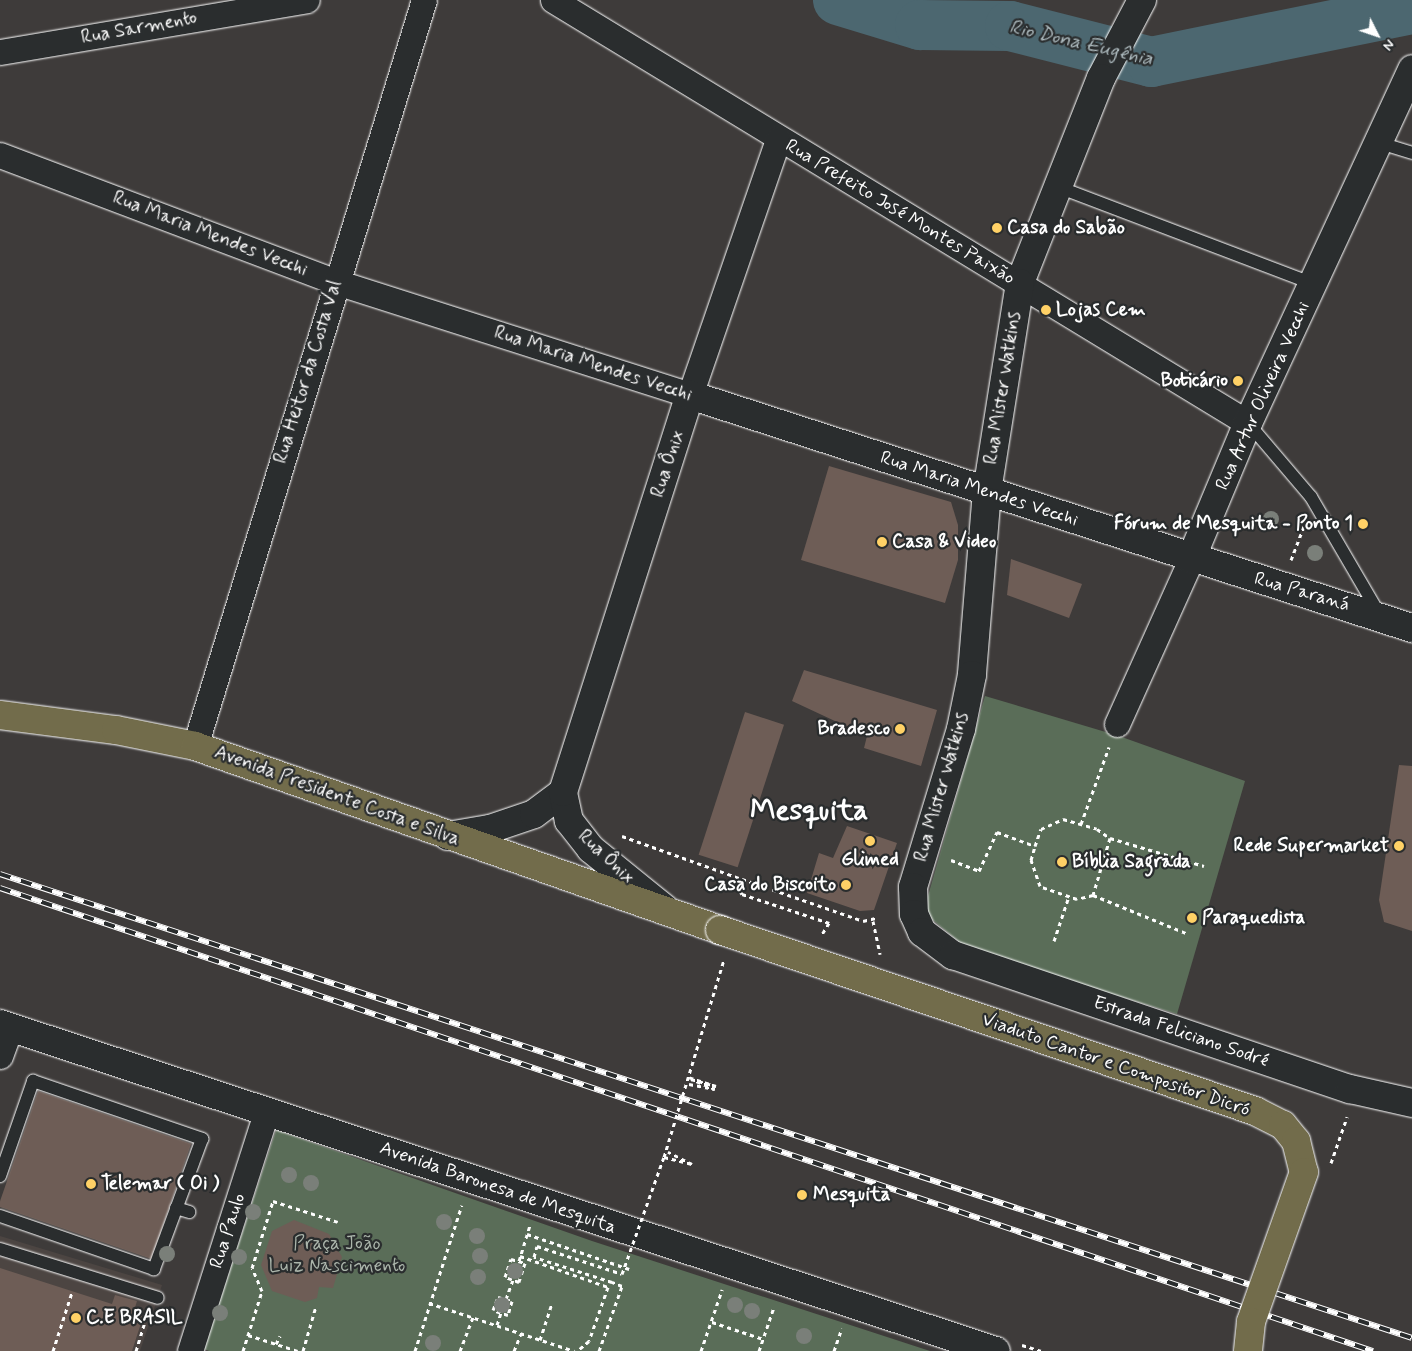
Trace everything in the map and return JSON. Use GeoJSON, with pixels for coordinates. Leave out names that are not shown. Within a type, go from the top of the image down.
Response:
{"type":"FeatureCollection","features":[{"type":"Feature","properties":{"kind":"main road","name":"Rua Mister Watkins"},"geometry":{"type":"LineString","coordinates":[[953,955],[922,932],[914,914],[913,887],[961,729],[972,675],[987,491],[1020,283],[1061,188],[1101,78],[1124,30],[1142,0]]}},
{"type":"Feature","properties":{"kind":"main road","name":"Rua Artur Oliveira Vecchi"},"geometry":{"type":"LineString","coordinates":[[1191,560],[1248,423],[1380,143],[1412,69]]}},
{"type":"Feature","properties":{"kind":"main road","name":"Rua Maria Mendes Vecchi"},"geometry":{"type":"LineString","coordinates":[[690,395],[987,491],[1191,560]]}},
{"type":"Feature","properties":{"kind":"main road","name":"Rua Ônix"},"geometry":{"type":"LineString","coordinates":[[667,911],[591,849],[569,821],[564,792],[690,395]]}},
{"type":"Feature","properties":{"kind":"main road","name":"Rua Paraná"},"geometry":{"type":"LineString","coordinates":[[1191,560],[1380,615],[1412,628]]}},
{"type":"Feature","properties":{"kind":"main road","name":"Avenida Presidente Costa e Silva"},"geometry":{"type":"LineString","coordinates":[[0,715],[116,730],[195,746],[667,911],[723,942]]}},
{"type":"Feature","properties":{"kind":"main road"},"geometry":{"type":"LineString","coordinates":[[448,836],[490,829],[534,814],[564,792]]}},
{"type":"Feature","properties":{"kind":"main road","name":"Viaduto Cantor e Compositor Dicró"},"geometry":{"type":"LineString","coordinates":[[723,942],[1255,1111],[1282,1125],[1296,1141],[1304,1172],[1252,1322],[1248,1351]]}},
{"type":"Feature","properties":{"kind":"main road","name":"Estrada Feliciano Sodré"},"geometry":{"type":"LineString","coordinates":[[953,955],[1350,1089],[1412,1103]]}},
{"type":"Feature","properties":{"kind":"main road","name":"Avenida Baronesa de Mesquita"},"geometry":{"type":"LineString","coordinates":[[5,1026],[267,1110],[960,1345],[996,1351]]}},
{"type":"Feature","properties":{"kind":"street","name":"Rua Sarmento"},"geometry":{"type":"LineString","coordinates":[[0,52],[307,0]]}},
{"type":"Feature","properties":{"kind":"street","name":"Rua Heitor da Costa Val"},"geometry":{"type":"LineString","coordinates":[[195,746],[424,0]]}},
{"type":"Feature","properties":{"kind":"street","name":"Rua Prefeito José Montes Paixão"},"geometry":{"type":"LineString","coordinates":[[553,0],[1248,423]]}},
{"type":"Feature","properties":{"kind":"street","name":"Rua Ônix"},"geometry":{"type":"LineString","coordinates":[[690,395],[778,138]]}},
{"type":"Feature","properties":{"kind":"street","name":"Rua Maria Mendes Vecchi"},"geometry":{"type":"LineString","coordinates":[[0,155],[336,282],[690,395]]}},
{"type":"Feature","properties":{"kind":"street","name":"Rua Artur Oliveira Vecchi"},"geometry":{"type":"LineString","coordinates":[[1117,724],[1191,560]]}},
{"type":"Feature","properties":{"kind":"street"},"geometry":{"type":"LineString","coordinates":[[0,1056],[5,1026]]}},
{"type":"Feature","properties":{"kind":"street","name":"Rua Paulo"},"geometry":{"type":"LineString","coordinates":[[190,1351],[267,1110]]}},
{"type":"Feature","properties":{"kind":"lane"},"geometry":{"type":"LineString","coordinates":[[1380,143],[1412,153]]}},
{"type":"Feature","properties":{"kind":"lane"},"geometry":{"type":"LineString","coordinates":[[1061,188],[1314,284]]}},
{"type":"Feature","properties":{"kind":"lane"},"geometry":{"type":"LineString","coordinates":[[1248,423],[1314,502],[1380,615]]}},
{"type":"Feature","properties":{"kind":"lane"},"geometry":{"type":"LineString","coordinates":[[0,1176],[33,1081],[202,1139],[155,1266]]}},
{"type":"Feature","properties":{"kind":"lane"},"geometry":{"type":"LineString","coordinates":[[176,1208],[190,1212]]}},
{"type":"Feature","properties":{"kind":"lane"},"geometry":{"type":"LineString","coordinates":[[0,1216],[168,1270]]}},
{"type":"Feature","properties":{"kind":"lane"},"geometry":{"type":"LineString","coordinates":[[0,1249],[156,1297]]}},
{"type":"Feature","properties":{"kind":"path"},"geometry":{"type":"LineString","coordinates":[[1281,586],[1314,502]]}},
{"type":"Feature","properties":{"kind":"path"},"geometry":{"type":"LineString","coordinates":[[1081,824],[1117,724]]}},
{"type":"Feature","properties":{"kind":"path"},"geometry":{"type":"LineString","coordinates":[[1186,933],[1093,895],[1068,896],[1040,886],[1031,860],[1041,828],[1063,819],[1081,824],[1110,838],[1204,866]]}},
{"type":"Feature","properties":{"kind":"path"},"geometry":{"type":"LineString","coordinates":[[923,849],[979,872],[997,832],[1035,846]]}},
{"type":"Feature","properties":{"kind":"path"},"geometry":{"type":"LineString","coordinates":[[618,835],[742,879],[874,920],[880,954]]}},
{"type":"Feature","properties":{"kind":"path"},"geometry":{"type":"LineString","coordinates":[[1093,895],[1110,838]]}},
{"type":"Feature","properties":{"kind":"path"},"geometry":{"type":"LineString","coordinates":[[742,879],[736,886],[742,894],[829,923],[825,935],[815,932]]}},
{"type":"Feature","properties":{"kind":"path"},"geometry":{"type":"LineString","coordinates":[[1054,941],[1068,896]]}},
{"type":"Feature","properties":{"kind":"path"},"geometry":{"type":"LineString","coordinates":[[598,1351],[622,1286],[534,1257],[537,1246],[622,1274],[664,1157],[689,1077],[723,942]]}},
{"type":"Feature","properties":{"kind":"path"},"geometry":{"type":"LineString","coordinates":[[689,1077],[716,1086],[691,1079],[715,1089],[689,1084]]}},
{"type":"Feature","properties":{"kind":"path"},"geometry":{"type":"LineString","coordinates":[[1330,1166],[1348,1115]]}},
{"type":"Feature","properties":{"kind":"path"},"geometry":{"type":"LineString","coordinates":[[664,1157],[691,1166],[666,1157],[692,1164],[668,1152]]}},
{"type":"Feature","properties":{"kind":"path"},"geometry":{"type":"LineString","coordinates":[[414,1351],[465,1195]]}},
{"type":"Feature","properties":{"kind":"path"},"geometry":{"type":"LineString","coordinates":[[243,1351],[262,1291],[252,1268],[273,1201],[338,1222]]}},
{"type":"Feature","properties":{"kind":"path"},"geometry":{"type":"LineString","coordinates":[[519,1261],[532,1219]]}},
{"type":"Feature","properties":{"kind":"path"},"geometry":{"type":"LineString","coordinates":[[527,1234],[629,1270]]}},
{"type":"Feature","properties":{"kind":"path"},"geometry":{"type":"LineString","coordinates":[[429,1303],[576,1351],[589,1341],[608,1287],[520,1256]]}},
{"type":"Feature","properties":{"kind":"path"},"geometry":{"type":"LineString","coordinates":[[511,1259],[526,1264],[519,1282],[513,1280],[505,1277],[511,1259]]}},
{"type":"Feature","properties":{"kind":"path"},"geometry":{"type":"LineString","coordinates":[[53,1351],[78,1273]]}},
{"type":"Feature","properties":{"kind":"path"},"geometry":{"type":"LineString","coordinates":[[506,1299],[513,1280]]}},
{"type":"Feature","properties":{"kind":"path"},"geometry":{"type":"LineString","coordinates":[[701,1351],[725,1282]]}},
{"type":"Feature","properties":{"kind":"path"},"geometry":{"type":"LineString","coordinates":[[136,1351],[156,1297]]}},
{"type":"Feature","properties":{"kind":"path"},"geometry":{"type":"LineString","coordinates":[[498,1297],[506,1299],[512,1301],[508,1315],[493,1310],[498,1297]]}},
{"type":"Feature","properties":{"kind":"path"},"geometry":{"type":"LineString","coordinates":[[759,1351],[776,1300]]}},
{"type":"Feature","properties":{"kind":"path"},"geometry":{"type":"LineString","coordinates":[[540,1340],[552,1304]]}},
{"type":"Feature","properties":{"kind":"path"},"geometry":{"type":"LineString","coordinates":[[302,1351],[316,1306]]}},
{"type":"Feature","properties":{"kind":"path"},"geometry":{"type":"LineString","coordinates":[[497,1325],[501,1313]]}},
{"type":"Feature","properties":{"kind":"path"},"geometry":{"type":"LineString","coordinates":[[460,1351],[473,1317]]}},
{"type":"Feature","properties":{"kind":"path"},"geometry":{"type":"LineString","coordinates":[[711,1321],[763,1339]]}},
{"type":"Feature","properties":{"kind":"path"},"geometry":{"type":"LineString","coordinates":[[834,1351],[844,1322]]}},
{"type":"Feature","properties":{"kind":"path"},"geometry":{"type":"LineString","coordinates":[[514,1351],[521,1334]]}},
{"type":"Feature","properties":{"kind":"path"},"geometry":{"type":"LineString","coordinates":[[248,1335],[298,1351]]}},
{"type":"Feature","properties":{"kind":"path"},"geometry":{"type":"LineString","coordinates":[[276,1344],[280,1336]]}},
{"type":"Feature","properties":{"kind":"shaded area","name":"C.E BRASIL"},"geometry":{"type":"Polygon","coordinates":[[[0,1236],[162,1285],[140,1351],[0,1351],[0,1236]]]}},
{"type":"Feature","properties":{"kind":"green space"},"geometry":{"type":"Polygon","coordinates":[[[985,696],[1119,736],[1245,781],[1177,1014],[969,950],[928,916],[926,903],[985,696]]]}},
{"type":"Feature","properties":{"kind":"green space","name":"Praça João Luiz Nascimento"},"geometry":{"type":"Polygon","coordinates":[[[276,1130],[592,1241],[930,1351],[209,1351],[204,1349],[276,1130]]]}},
{"type":"Feature","properties":{"kind":"building","name":"Casa & Video"},"geometry":{"type":"Polygon","coordinates":[[[829,466],[951,502],[958,525],[958,560],[945,603],[801,560],[829,466]]]}},
{"type":"Feature","properties":{"kind":"building"},"geometry":{"type":"Polygon","coordinates":[[[1011,559],[1082,584],[1069,618],[1007,595],[1011,559]]]}},
{"type":"Feature","properties":{"kind":"building"},"geometry":{"type":"Polygon","coordinates":[[[804,670],[937,710],[921,766],[864,748],[867,736],[792,701],[804,670]]]}},
{"type":"Feature","properties":{"kind":"building"},"geometry":{"type":"Polygon","coordinates":[[[745,712],[784,725],[738,867],[699,855],[745,712]]]}},
{"type":"Feature","properties":{"kind":"building","name":"Rede Supermarket"},"geometry":{"type":"Polygon","coordinates":[[[1399,765],[1412,766],[1412,931],[1384,922],[1379,900],[1399,765]]]}},
{"type":"Feature","properties":{"kind":"building"},"geometry":{"type":"Polygon","coordinates":[[[847,826],[897,843],[874,910],[860,911],[807,893],[819,853],[833,858],[847,826]]]}},
{"type":"Feature","properties":{"kind":"building","name":"Telemar ( Oi )"},"geometry":{"type":"Polygon","coordinates":[[[38,1091],[191,1144],[151,1259],[0,1207],[0,1201],[38,1091]]]}},
{"type":"Feature","properties":{"kind":"building"},"geometry":{"type":"Polygon","coordinates":[[[294,1220],[329,1234],[342,1257],[333,1288],[319,1287],[317,1298],[305,1302],[272,1291],[261,1265],[272,1231],[294,1220]]]}},
{"type":"Feature","properties":{"kind":"building","name":"C.E BRASIL"},"geometry":{"type":"Polygon","coordinates":[[[0,1268],[112,1304],[115,1295],[137,1301],[134,1311],[144,1314],[132,1351],[0,1351],[0,1268]]]}},
{"type":"Feature","properties":{"kind":"waterway","name":"Rio Dona Eugênia"},"geometry":{"type":"LineString","coordinates":[[838,0],[920,25],[1010,26],[1151,62],[1412,9]]}},
{"type":"Feature","properties":{"kind":"railway"},"geometry":{"type":"LineString","coordinates":[[0,874],[1412,1338]]}},
{"type":"Feature","properties":{"kind":"railway"},"geometry":{"type":"LineString","coordinates":[[0,888],[1373,1351]]}},
{"type":"Feature","properties":{"kind":"place","name":"Casa do Sabão"},"geometry":{"type":"Point","coordinates":[997,228]}},
{"type":"Feature","properties":{"kind":"place","name":"Lojas Cem"},"geometry":{"type":"Point","coordinates":[1046,310]}},
{"type":"Feature","properties":{"kind":"place","name":"Boticário"},"geometry":{"type":"Point","coordinates":[1238,381]}},
{"type":"Feature","properties":{"kind":"place","name":"Fórum de Mesquita - Ponto 1"},"geometry":{"type":"Point","coordinates":[1363,524]}},
{"type":"Feature","properties":{"kind":"place","name":"Casa & Video"},"geometry":{"type":"Point","coordinates":[882,542]}},
{"type":"Feature","properties":{"kind":"place","name":"Bradesco"},"geometry":{"type":"Point","coordinates":[900,729]}},
{"type":"Feature","properties":{"kind":"place","name":"Glimed"},"geometry":{"type":"Point","coordinates":[870,841]}},
{"type":"Feature","properties":{"kind":"place","name":"Rede Supermarket"},"geometry":{"type":"Point","coordinates":[1399,846]}},
{"type":"Feature","properties":{"kind":"place","name":"Bíblia Sagrada"},"geometry":{"type":"Point","coordinates":[1062,862]}},
{"type":"Feature","properties":{"kind":"place","name":"Casa do Biscoito"},"geometry":{"type":"Point","coordinates":[846,885]}},
{"type":"Feature","properties":{"kind":"place","name":"Paraquedista"},"geometry":{"type":"Point","coordinates":[1192,918]}},
{"type":"Feature","properties":{"kind":"place","name":"Telemar ( Oi )"},"geometry":{"type":"Point","coordinates":[91,1184]}},
{"type":"Feature","properties":{"kind":"place","name":"Mesquita"},"geometry":{"type":"Point","coordinates":[802,1195]}},
{"type":"Feature","properties":{"kind":"place","name":"C.E BRASIL"},"geometry":{"type":"Point","coordinates":[76,1318]}},
{"type":"Feature","properties":{"kind":"district","name":"Mesquita"},"geometry":{"type":"Point","coordinates":[809,812]}}]}
